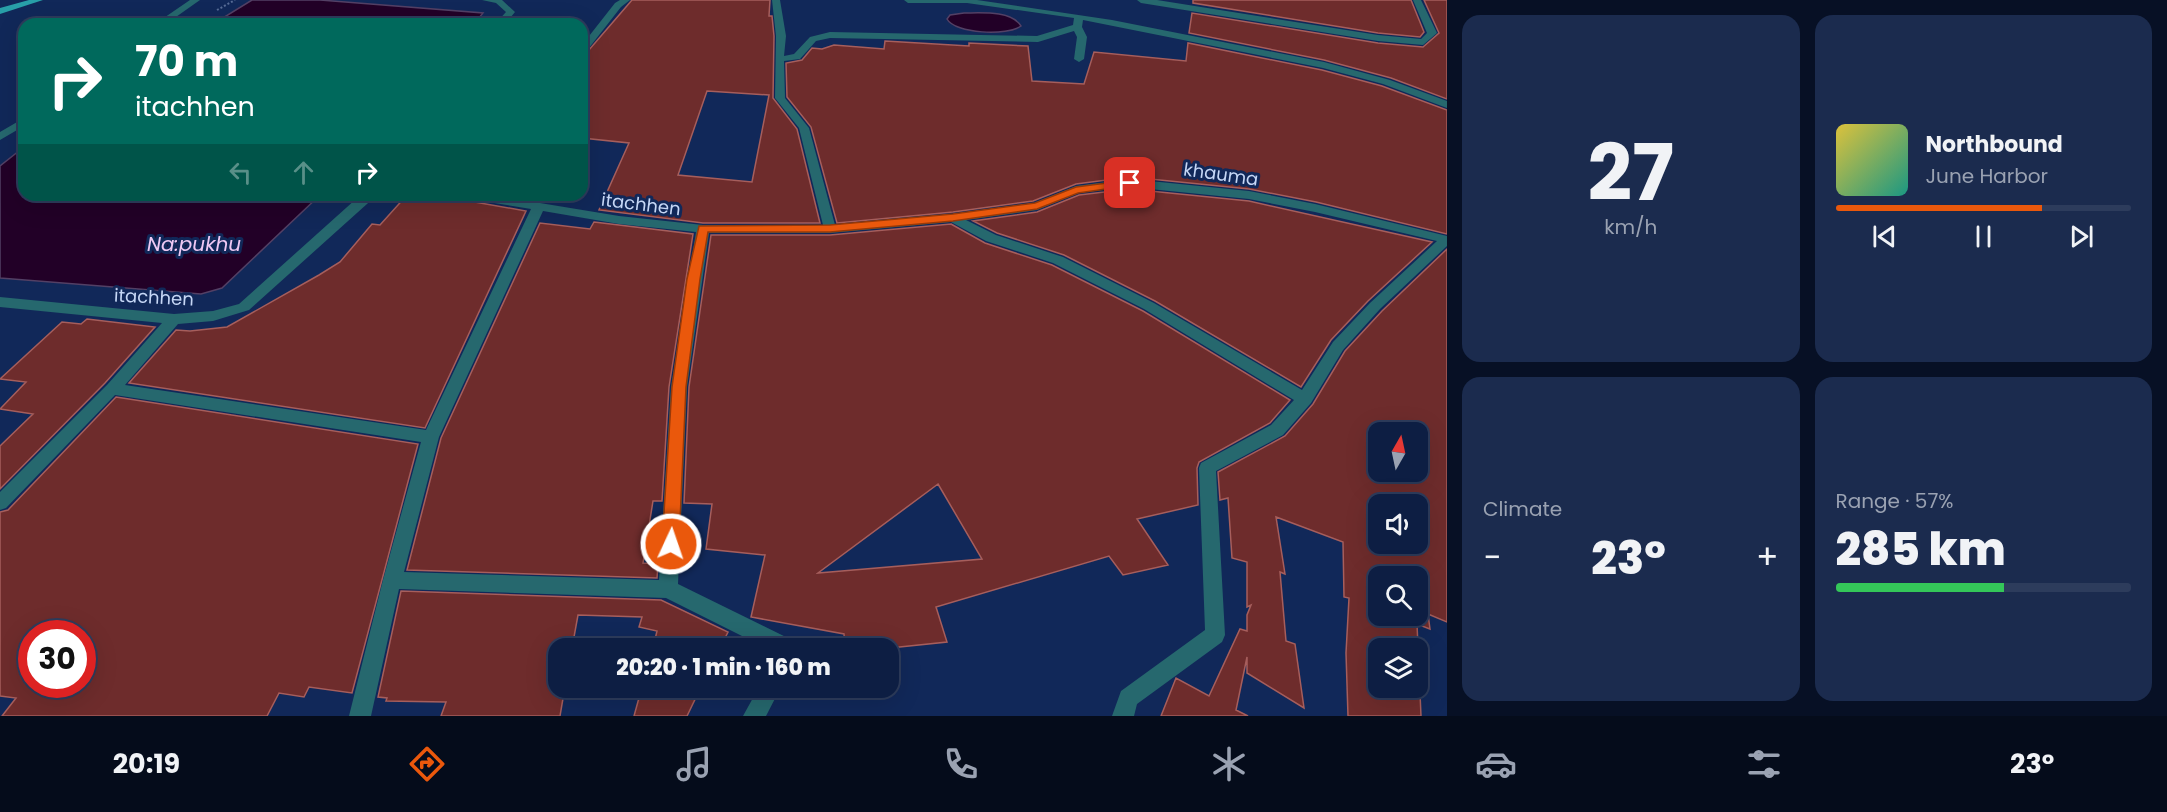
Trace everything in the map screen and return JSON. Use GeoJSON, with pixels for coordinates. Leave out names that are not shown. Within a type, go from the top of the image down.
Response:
{"type":"FeatureCollection","features":[{"type":"Feature","properties":{"kind":"main road"},"geometry":{"type":"LineString","coordinates":[[0,11],[39,0]]}},
{"type":"Feature","properties":{"kind":"street"},"geometry":{"type":"LineString","coordinates":[[169,18],[195,0]]}},
{"type":"Feature","properties":{"kind":"street"},"geometry":{"type":"LineString","coordinates":[[486,0],[498,1],[511,12],[506,18]]}},
{"type":"Feature","properties":{"kind":"street"},"geometry":{"type":"LineString","coordinates":[[588,43],[618,5],[626,0]]}},
{"type":"Feature","properties":{"kind":"street"},"geometry":{"type":"LineString","coordinates":[[776,0],[781,36],[780,98],[804,128],[830,229]]}},
{"type":"Feature","properties":{"kind":"street"},"geometry":{"type":"LineString","coordinates":[[908,0],[999,4],[1078,22],[1314,62],[1368,75],[1447,105]]}},
{"type":"Feature","properties":{"kind":"street"},"geometry":{"type":"LineString","coordinates":[[1140,0],[1378,38],[1423,42],[1432,33],[1417,0]]}},
{"type":"Feature","properties":{"kind":"street"},"geometry":{"type":"LineString","coordinates":[[779,59],[796,57],[813,39],[830,35],[1038,39],[1078,22]]}},
{"type":"Feature","properties":{"kind":"street"},"geometry":{"type":"LineString","coordinates":[[1078,22],[1082,37],[1079,59]]}},
{"type":"Feature","properties":{"kind":"street"},"geometry":{"type":"LineString","coordinates":[[0,137],[18,125]]}},
{"type":"Feature","properties":{"kind":"street","name":"khauma"},"geometry":{"type":"LineString","coordinates":[[953,218],[1037,206],[1076,190],[1130,183],[1249,195],[1338,213],[1447,240]]}},
{"type":"Feature","properties":{"kind":"street","name":"itachhen"},"geometry":{"type":"LineString","coordinates":[[0,302],[174,320],[213,316],[244,307],[362,201]]}},
{"type":"Feature","properties":{"kind":"street","name":"itachhen"},"geometry":{"type":"LineString","coordinates":[[502,201],[619,220],[703,229],[830,229],[953,218]]}},
{"type":"Feature","properties":{"kind":"street"},"geometry":{"type":"LineString","coordinates":[[360,716],[392,580],[431,437],[538,208]]}},
{"type":"Feature","properties":{"kind":"street"},"geometry":{"type":"LineString","coordinates":[[953,218],[991,238],[1058,260],[1139,301],[1305,399]]}},
{"type":"Feature","properties":{"kind":"street"},"geometry":{"type":"LineString","coordinates":[[668,589],[679,387],[703,229]]}},
{"type":"Feature","properties":{"kind":"street"},"geometry":{"type":"LineString","coordinates":[[1123,716],[1128,698],[1215,635],[1207,468],[1277,430],[1305,399],[1338,346],[1375,306],[1447,240]]}},
{"type":"Feature","properties":{"kind":"street"},"geometry":{"type":"LineString","coordinates":[[0,504],[174,320]]}},
{"type":"Feature","properties":{"kind":"street"},"geometry":{"type":"LineString","coordinates":[[112,388],[431,437]]}},
{"type":"Feature","properties":{"kind":"street"},"geometry":{"type":"LineString","coordinates":[[392,580],[668,589],[767,638]]}},
{"type":"Feature","properties":{"kind":"street"},"geometry":{"type":"LineString","coordinates":[[754,716],[765,698]]}},
{"type":"Feature","properties":{"kind":"water"},"geometry":{"type":"Polygon","coordinates":[[[252,0],[320,0],[483,13],[479,18],[223,18],[252,0]]]}},
{"type":"Feature","properties":{"kind":"water"},"geometry":{"type":"Polygon","coordinates":[[[964,13],[1003,15],[1010,17],[1021,26],[1005,31],[982,32],[960,28],[947,19],[950,15],[964,13]]]}},
{"type":"Feature","properties":{"kind":"water","name":"Na:pukhu"},"geometry":{"type":"Polygon","coordinates":[[[18,152],[18,201],[314,201],[222,288],[201,294],[0,278],[0,166],[18,152]]]}},
{"type":"Feature","properties":{"kind":"building"},"geometry":{"type":"Polygon","coordinates":[[[632,0],[770,0],[769,16],[772,16],[774,36],[773,98],[797,129],[820,223],[703,223],[599,210],[629,143],[588,139],[588,51],[632,0]],[[707,91],[678,175],[752,182],[769,95],[707,91]]]}},
{"type":"Feature","properties":{"kind":"building"},"geometry":{"type":"Polygon","coordinates":[[[1193,0],[1411,0],[1424,32],[1420,37],[1378,33],[1193,3],[1193,0]]]}},
{"type":"Feature","properties":{"kind":"building"},"geometry":{"type":"Polygon","coordinates":[[[1424,0],[1447,0],[1447,99],[1391,78],[1324,60],[1189,33],[1192,13],[1378,43],[1423,47],[1439,33],[1424,0]]]}},
{"type":"Feature","properties":{"kind":"building"},"geometry":{"type":"Polygon","coordinates":[[[885,41],[969,46],[969,43],[1028,46],[1032,81],[1084,84],[1094,52],[1186,61],[1188,43],[1322,70],[1382,86],[1447,110],[1447,234],[1316,202],[1249,189],[1130,177],[1076,184],[1033,201],[953,212],[837,223],[811,127],[787,97],[786,63],[802,60],[812,48],[822,49],[834,45],[884,49],[885,41]]]}},
{"type":"Feature","properties":{"kind":"building"},"geometry":{"type":"Polygon","coordinates":[[[1130,189],[1249,201],[1432,242],[1368,301],[1331,340],[1301,387],[1155,301],[1064,255],[997,233],[973,221],[1037,212],[1079,195],[1130,189]]]}},
{"type":"Feature","properties":{"kind":"building"},"geometry":{"type":"Polygon","coordinates":[[[402,201],[469,201],[526,211],[425,428],[129,383],[176,330],[190,331],[227,327],[340,262],[372,224],[380,225],[402,201]]]}},
{"type":"Feature","properties":{"kind":"building"},"geometry":{"type":"Polygon","coordinates":[[[594,222],[693,234],[669,387],[662,501],[653,501],[643,563],[658,564],[657,578],[407,570],[441,438],[540,223],[590,229],[594,222]]]}},
{"type":"Feature","properties":{"kind":"building"},"geometry":{"type":"Polygon","coordinates":[[[951,224],[985,243],[1052,265],[1143,311],[1290,400],[1270,423],[1199,462],[1197,468],[1198,505],[1137,519],[1168,565],[1123,575],[1109,556],[936,607],[947,642],[899,647],[899,638],[844,638],[844,634],[751,617],[765,555],[706,549],[712,504],[684,503],[689,387],[711,235],[830,235],[951,224]],[[938,484],[818,573],[982,559],[938,484]]]}},
{"type":"Feature","properties":{"kind":"building"},"geometry":{"type":"Polygon","coordinates":[[[1447,249],[1447,622],[1428,614],[1428,566],[1368,566],[1368,626],[1417,626],[1418,638],[1368,638],[1368,698],[1420,698],[1421,716],[1348,716],[1346,653],[1349,598],[1344,597],[1343,542],[1276,517],[1285,574],[1280,572],[1286,641],[1295,644],[1304,708],[1247,673],[1247,657],[1236,710],[1248,716],[1161,716],[1176,678],[1209,696],[1240,629],[1247,631],[1247,615],[1251,605],[1247,607],[1247,562],[1232,558],[1228,498],[1220,500],[1218,472],[1285,436],[1313,404],[1345,351],[1382,311],[1447,249]]]}},
{"type":"Feature","properties":{"kind":"building"},"geometry":{"type":"Polygon","coordinates":[[[87,319],[155,327],[105,383],[0,489],[0,446],[33,414],[0,409],[26,382],[0,379],[62,322],[81,324],[87,319]]]}},
{"type":"Feature","properties":{"kind":"building"},"geometry":{"type":"Polygon","coordinates":[[[116,397],[418,444],[352,693],[309,687],[304,697],[279,693],[267,716],[2,716],[16,698],[0,696],[0,512],[8,510],[116,397]]]}},
{"type":"Feature","properties":{"kind":"building"},"geometry":{"type":"Polygon","coordinates":[[[401,591],[661,600],[728,632],[725,638],[655,638],[657,631],[639,627],[642,617],[578,615],[574,638],[548,638],[548,698],[563,698],[560,716],[441,716],[446,702],[386,701],[387,698],[378,697],[401,591]]]}},
{"type":"Feature","properties":{"kind":"building"},"geometry":{"type":"Polygon","coordinates":[[[639,698],[696,698],[687,716],[634,716],[639,698]]]}},
{"type":"Feature","properties":{"kind":"route"},"geometry":{"type":"LineString","coordinates":[[671,544],[679,387],[703,229],[830,229],[953,218],[1037,206],[1076,190],[1130,183]]}}]}
